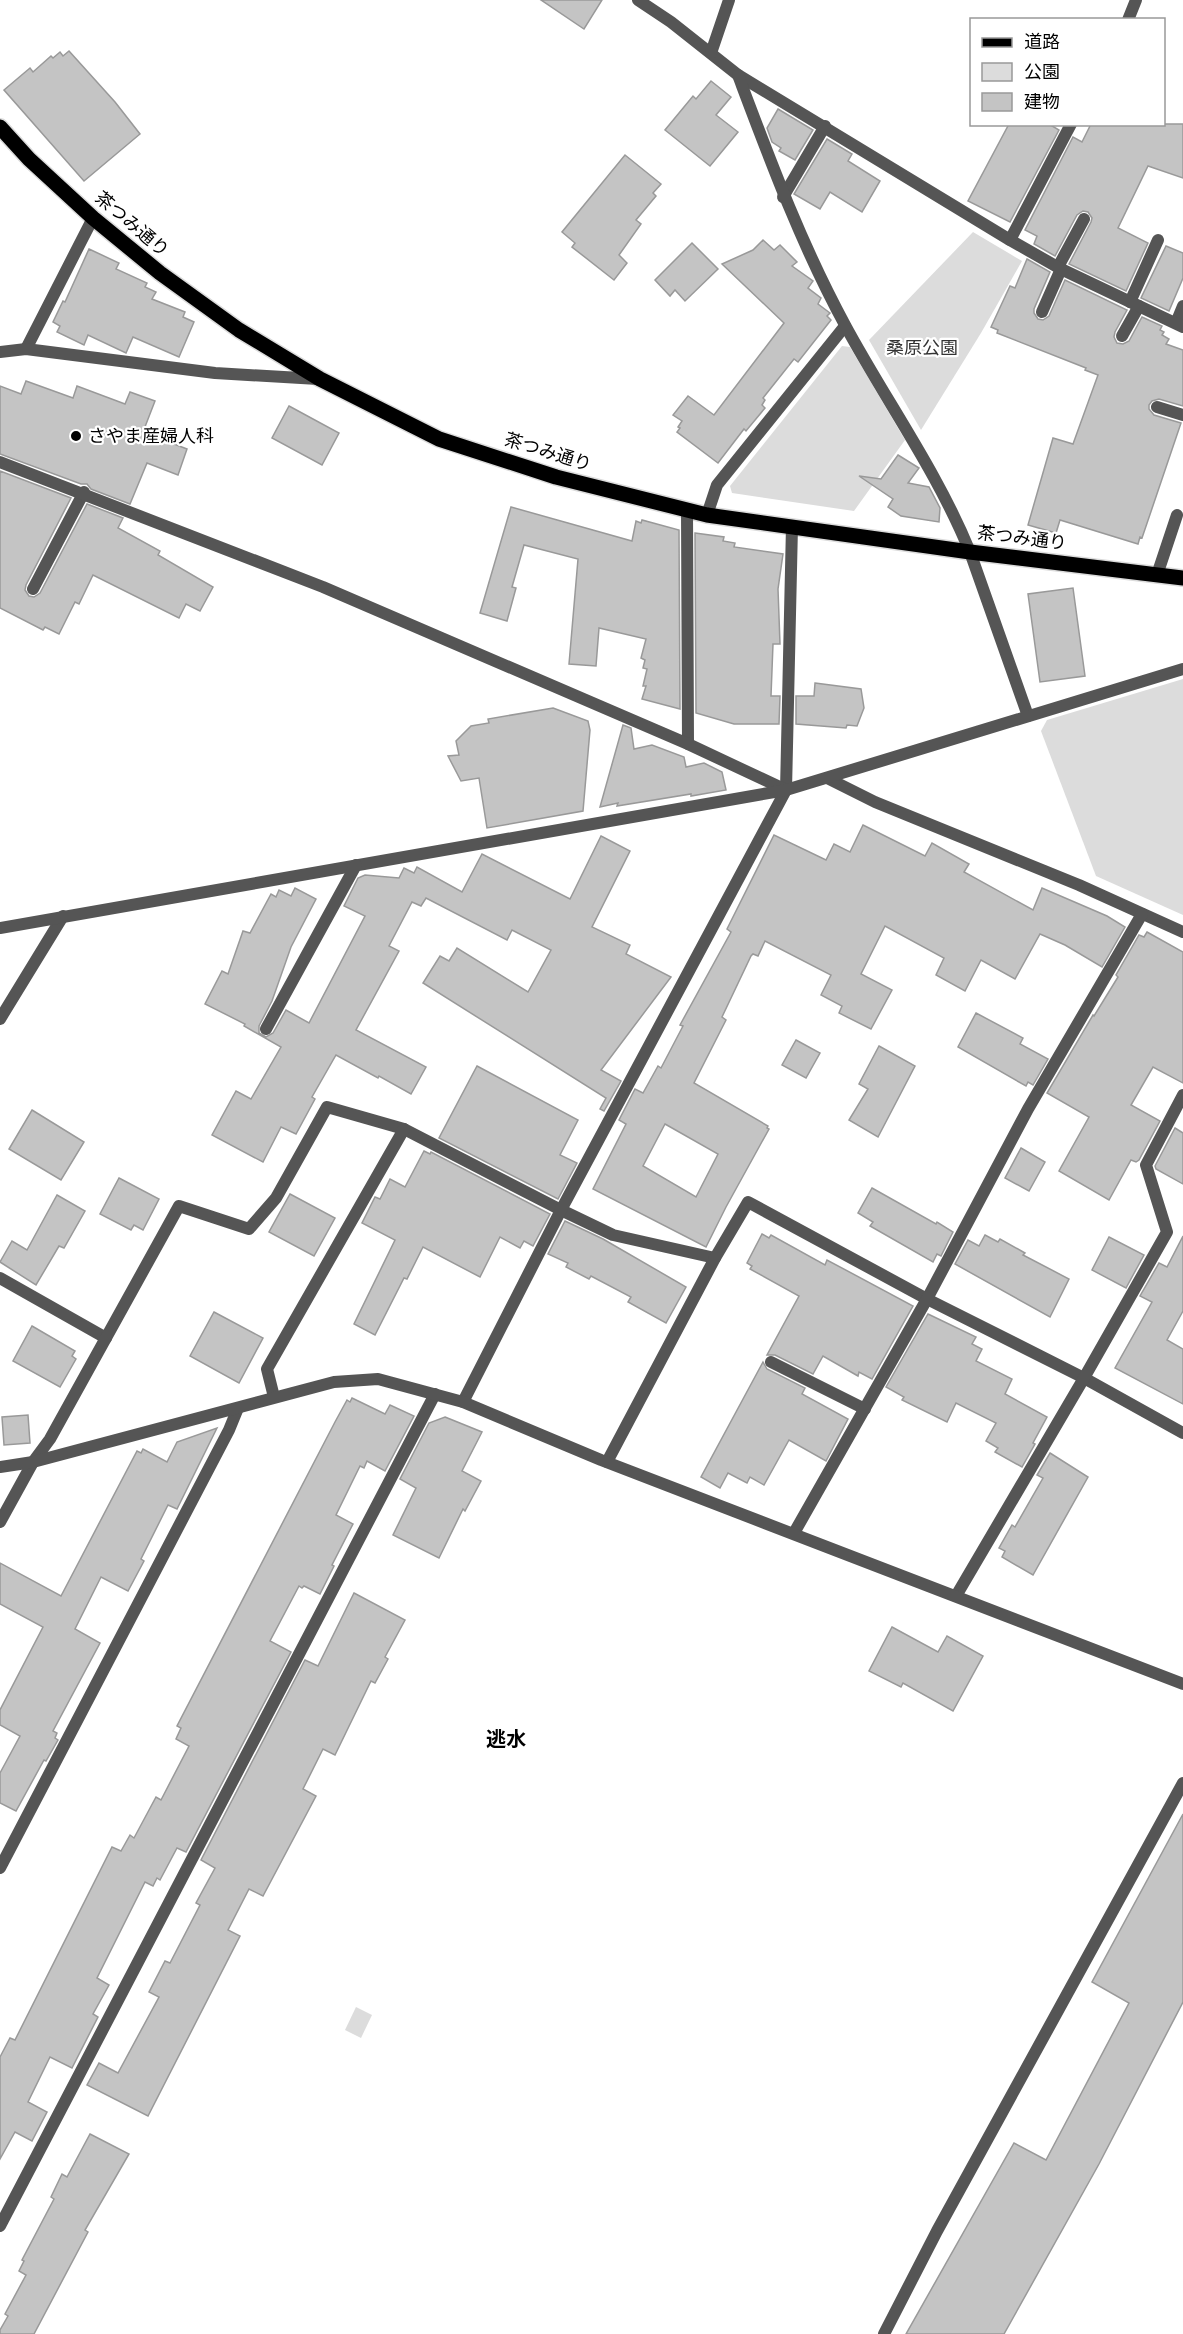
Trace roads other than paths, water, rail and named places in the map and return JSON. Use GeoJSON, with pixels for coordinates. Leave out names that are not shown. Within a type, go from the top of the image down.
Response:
{"type":"FeatureCollection","features":[{"type":"Feature","properties":{"kind":"main road","name":"茶つみ通り"},"geometry":{"type":"LineString","coordinates":[[0,127],[29,159],[93,218],[160,273],[240,330],[320,379],[440,439],[556,477],[707,514],[970,552],[1183,578]]}},
{"type":"Feature","properties":{"kind":"street"},"geometry":{"type":"LineString","coordinates":[[638,0],[671,22],[738,75],[1059,268],[1179,325],[1183,306]]}},
{"type":"Feature","properties":{"kind":"street"},"geometry":{"type":"LineString","coordinates":[[711,53],[729,0]]}},
{"type":"Feature","properties":{"kind":"street"},"geometry":{"type":"LineString","coordinates":[[1129,18],[1136,0]]}},
{"type":"Feature","properties":{"kind":"street"},"geometry":{"type":"LineString","coordinates":[[738,75],[783,197],[809,254],[845,326],[912,437],[957,520],[1028,716]]}},
{"type":"Feature","properties":{"kind":"street"},"geometry":{"type":"LineString","coordinates":[[783,197],[825,126]]}},
{"type":"Feature","properties":{"kind":"street"},"geometry":{"type":"LineString","coordinates":[[1010,240],[1070,126]]}},
{"type":"Feature","properties":{"kind":"street"},"geometry":{"type":"LineString","coordinates":[[26,350],[93,218]]}},
{"type":"Feature","properties":{"kind":"street"},"geometry":{"type":"LineString","coordinates":[[1042,312],[1059,268],[1084,219]]}},
{"type":"Feature","properties":{"kind":"street"},"geometry":{"type":"LineString","coordinates":[[1122,336],[1158,240]]}},
{"type":"Feature","properties":{"kind":"street"},"geometry":{"type":"LineString","coordinates":[[707,514],[717,485],[845,326]]}},
{"type":"Feature","properties":{"kind":"street"},"geometry":{"type":"LineString","coordinates":[[0,352],[26,350],[215,373],[320,379]]}},
{"type":"Feature","properties":{"kind":"street"},"geometry":{"type":"LineString","coordinates":[[1157,407],[1183,415]]}},
{"type":"Feature","properties":{"kind":"street"},"geometry":{"type":"LineString","coordinates":[[0,462],[84,492],[323,586],[688,744],[786,790]]}},
{"type":"Feature","properties":{"kind":"street"},"geometry":{"type":"LineString","coordinates":[[33,589],[84,492]]}},
{"type":"Feature","properties":{"kind":"street"},"geometry":{"type":"LineString","coordinates":[[687,510],[688,744]]}},
{"type":"Feature","properties":{"kind":"street"},"geometry":{"type":"LineString","coordinates":[[1158,575],[1177,515]]}},
{"type":"Feature","properties":{"kind":"street"},"geometry":{"type":"LineString","coordinates":[[463,1402],[561,1210],[786,790],[792,526]]}},
{"type":"Feature","properties":{"kind":"street"},"geometry":{"type":"LineString","coordinates":[[0,928],[786,790],[1183,669]]}},
{"type":"Feature","properties":{"kind":"street"},"geometry":{"type":"LineString","coordinates":[[827,778],[875,802],[1079,885],[1183,932]]}},
{"type":"Feature","properties":{"kind":"street"},"geometry":{"type":"LineString","coordinates":[[267,1029],[356,865]]}},
{"type":"Feature","properties":{"kind":"street"},"geometry":{"type":"LineString","coordinates":[[794,1533],[927,1299],[1028,1109],[1142,914]]}},
{"type":"Feature","properties":{"kind":"street"},"geometry":{"type":"LineString","coordinates":[[0,1019],[63,916]]}},
{"type":"Feature","properties":{"kind":"street"},"geometry":{"type":"LineString","coordinates":[[956,1596],[1167,1232],[1146,1165],[1183,1095]]}},
{"type":"Feature","properties":{"kind":"street"},"geometry":{"type":"LineString","coordinates":[[0,1522],[33,1462],[50,1439],[179,1206],[249,1229],[276,1198],[327,1107],[404,1128],[613,1235],[715,1258]]}},
{"type":"Feature","properties":{"kind":"street"},"geometry":{"type":"LineString","coordinates":[[274,1397],[267,1369],[404,1128]]}},
{"type":"Feature","properties":{"kind":"street"},"geometry":{"type":"LineString","coordinates":[[607,1461],[715,1258],[748,1202],[927,1299],[1084,1378],[1183,1433]]}},
{"type":"Feature","properties":{"kind":"street"},"geometry":{"type":"LineString","coordinates":[[0,1278],[106,1338]]}},
{"type":"Feature","properties":{"kind":"street"},"geometry":{"type":"LineString","coordinates":[[771,1362],[865,1409]]}},
{"type":"Feature","properties":{"kind":"street"},"geometry":{"type":"LineString","coordinates":[[0,1467],[33,1462],[274,1397],[353,1380],[378,1379],[463,1402],[607,1461],[1183,1684]]}},
{"type":"Feature","properties":{"kind":"street"},"geometry":{"type":"LineString","coordinates":[[0,2226],[435,1394]]}},
{"type":"Feature","properties":{"kind":"street"},"geometry":{"type":"LineString","coordinates":[[0,1868],[223,1441],[238,1408]]}},
{"type":"Feature","properties":{"kind":"street"},"geometry":{"type":"LineString","coordinates":[[884,2334],[937,2231],[1183,1783]]}},
{"type":"Feature","properties":{"kind":"place","name":"さやま産婦人科"},"geometry":{"type":"Point","coordinates":[76,436]}},
{"type":"Feature","properties":{"kind":"district","name":"逃水"},"geometry":{"type":"Point","coordinates":[506,1739]}},
{"type":"Feature","properties":{"kind":"park label","name":"桑原公園"},"geometry":{"type":"Point","coordinates":[922,348]}}]}
